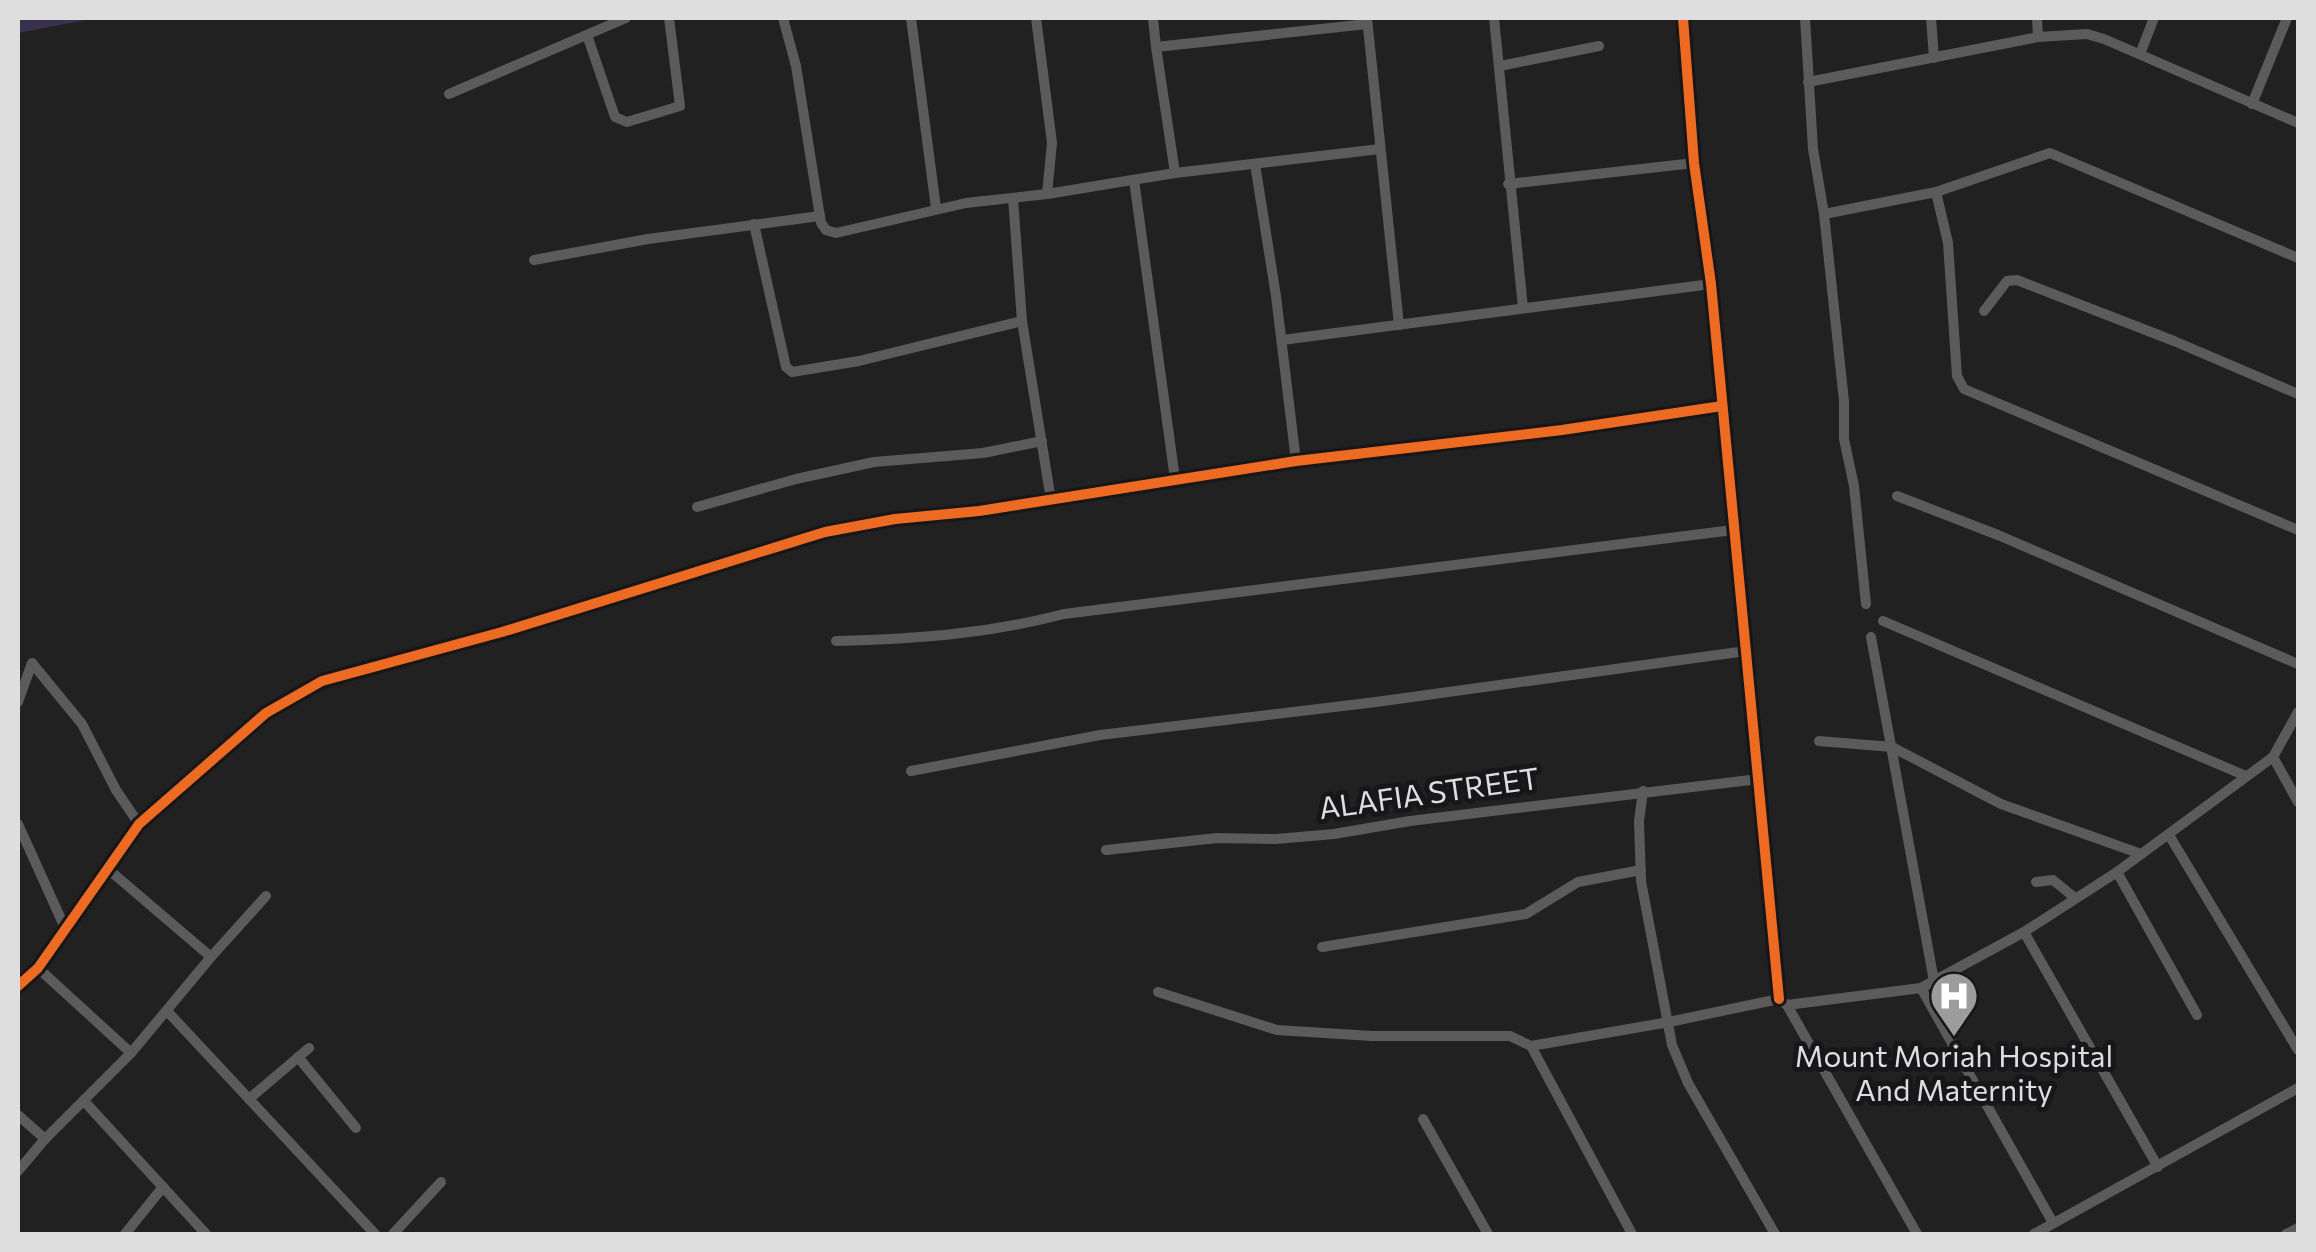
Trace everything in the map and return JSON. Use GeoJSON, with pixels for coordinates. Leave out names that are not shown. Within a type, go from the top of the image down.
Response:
{"type":"FeatureCollection","features":[{"type":"Feature","properties":{"kind":"street"},"geometry":{"type":"LineString","coordinates":[[449,94],[626,18]]}},
{"type":"Feature","properties":{"kind":"street"},"geometry":{"type":"LineString","coordinates":[[588,35],[615,117],[626,122],[680,106],[669,18]]}},
{"type":"Feature","properties":{"kind":"street"},"geometry":{"type":"LineString","coordinates":[[783,18],[796,66],[820,216],[826,230],[836,232],[936,208],[1175,173],[1380,149]]}},
{"type":"Feature","properties":{"kind":"street"},"geometry":{"type":"LineString","coordinates":[[911,18],[936,208]]}},
{"type":"Feature","properties":{"kind":"street"},"geometry":{"type":"LineString","coordinates":[[1036,18],[1052,143],[1047,194]]}},
{"type":"Feature","properties":{"kind":"street"},"geometry":{"type":"LineString","coordinates":[[1152,18],[1175,173]]}},
{"type":"Feature","properties":{"kind":"street"},"geometry":{"type":"LineString","coordinates":[[1494,18],[1522,308]]}},
{"type":"Feature","properties":{"kind":"street"},"geometry":{"type":"LineString","coordinates":[[1683,18],[1694,162],[1711,284],[1783,1002],[1917,1234]]}},
{"type":"Feature","properties":{"kind":"street"},"geometry":{"type":"LineString","coordinates":[[1804,18],[1812,149],[1824,214],[1844,401],[1844,440],[1854,486],[1866,604]]}},
{"type":"Feature","properties":{"kind":"street"},"geometry":{"type":"LineString","coordinates":[[1931,18],[1934,58]]}},
{"type":"Feature","properties":{"kind":"street"},"geometry":{"type":"LineString","coordinates":[[2037,18],[2038,38]]}},
{"type":"Feature","properties":{"kind":"street"},"geometry":{"type":"LineString","coordinates":[[2140,54],[2154,18]]}},
{"type":"Feature","properties":{"kind":"street"},"geometry":{"type":"LineString","coordinates":[[2252,104],[2287,18]]}},
{"type":"Feature","properties":{"kind":"street"},"geometry":{"type":"LineString","coordinates":[[1156,48],[1367,21],[1399,325]]}},
{"type":"Feature","properties":{"kind":"street"},"geometry":{"type":"LineString","coordinates":[[1808,82],[2038,38],[2087,34],[2298,124]]}},
{"type":"Feature","properties":{"kind":"street"},"geometry":{"type":"LineString","coordinates":[[1500,66],[1599,46]]}},
{"type":"Feature","properties":{"kind":"street"},"geometry":{"type":"LineString","coordinates":[[1824,214],[1936,192],[2050,153],[2298,258]]}},
{"type":"Feature","properties":{"kind":"street"},"geometry":{"type":"LineString","coordinates":[[1508,184],[1694,162]]}},
{"type":"Feature","properties":{"kind":"street"},"geometry":{"type":"LineString","coordinates":[[1255,164],[1296,461]]}},
{"type":"Feature","properties":{"kind":"street"},"geometry":{"type":"LineString","coordinates":[[1134,180],[1174,479]]}},
{"type":"Feature","properties":{"kind":"street"},"geometry":{"type":"LineString","coordinates":[[1936,192],[1948,243],[1958,376],[1964,389],[2298,530]]}},
{"type":"Feature","properties":{"kind":"street"},"geometry":{"type":"LineString","coordinates":[[1014,198],[1022,321],[1051,500]]}},
{"type":"Feature","properties":{"kind":"street"},"geometry":{"type":"LineString","coordinates":[[534,260],[820,216]]}},
{"type":"Feature","properties":{"kind":"street"},"geometry":{"type":"LineString","coordinates":[[754,224],[786,366],[792,372],[859,361],[1022,321]]}},
{"type":"Feature","properties":{"kind":"street"},"geometry":{"type":"LineString","coordinates":[[1984,311],[2008,281],[2017,280],[2298,394]]}},
{"type":"Feature","properties":{"kind":"street"},"geometry":{"type":"LineString","coordinates":[[1282,340],[1711,284]]}},
{"type":"Feature","properties":{"kind":"street"},"geometry":{"type":"LineString","coordinates":[[18,986],[38,968],[139,824],[266,713],[322,682],[502,632],[825,532],[1296,461],[1562,430],[1722,406]]}},
{"type":"Feature","properties":{"kind":"street"},"geometry":{"type":"LineString","coordinates":[[698,507],[874,462],[983,453],[1042,441]]}},
{"type":"Feature","properties":{"kind":"street"},"geometry":{"type":"LineString","coordinates":[[1897,496],[1998,535],[2298,664]]}},
{"type":"Feature","properties":{"kind":"street"},"geometry":{"type":"LineString","coordinates":[[836,641],[926,639],[1010,628],[1064,614],[1733,530]]}},
{"type":"Feature","properties":{"kind":"street"},"geometry":{"type":"LineString","coordinates":[[1883,621],[2246,776]]}},
{"type":"Feature","properties":{"kind":"street"},"geometry":{"type":"LineString","coordinates":[[1872,637],[1934,982]]}},
{"type":"Feature","properties":{"kind":"street"},"geometry":{"type":"LineString","coordinates":[[911,771],[1100,734],[1394,700],[1746,651]]}},
{"type":"Feature","properties":{"kind":"street"},"geometry":{"type":"LineString","coordinates":[[18,702],[32,663],[82,724],[116,790],[139,824]]}},
{"type":"Feature","properties":{"kind":"street"},"geometry":{"type":"LineString","coordinates":[[1531,1046],[1783,1002],[1920,988],[1934,982],[2024,932],[2170,834],[2272,757],[2298,712]]}},
{"type":"Feature","properties":{"kind":"street"},"geometry":{"type":"LineString","coordinates":[[1819,741],[1892,747],[2000,804],[2141,854]]}},
{"type":"Feature","properties":{"kind":"street"},"geometry":{"type":"LineString","coordinates":[[2272,757],[2298,802]]}},
{"type":"Feature","properties":{"kind":"street","name":"ALAFIA STREET"},"geometry":{"type":"LineString","coordinates":[[1106,850],[1217,838],[1276,839],[1334,834],[1759,779]]}},
{"type":"Feature","properties":{"kind":"street"},"geometry":{"type":"LineString","coordinates":[[1643,792],[1639,820],[1641,870],[1648,930],[1672,1045],[1688,1083],[1775,1234]]}},
{"type":"Feature","properties":{"kind":"street"},"geometry":{"type":"LineString","coordinates":[[18,824],[65,928]]}},
{"type":"Feature","properties":{"kind":"street"},"geometry":{"type":"LineString","coordinates":[[2170,834],[2298,1050]]}},
{"type":"Feature","properties":{"kind":"street"},"geometry":{"type":"LineString","coordinates":[[1322,947],[1526,914],[1578,882],[1641,870]]}},
{"type":"Feature","properties":{"kind":"street"},"geometry":{"type":"LineString","coordinates":[[106,871],[211,957]]}},
{"type":"Feature","properties":{"kind":"street"},"geometry":{"type":"LineString","coordinates":[[2118,872],[2197,1015]]}},
{"type":"Feature","properties":{"kind":"street"},"geometry":{"type":"LineString","coordinates":[[2036,882],[2053,880],[2075,898]]}},
{"type":"Feature","properties":{"kind":"street"},"geometry":{"type":"LineString","coordinates":[[18,1171],[132,1053],[266,896]]}},
{"type":"Feature","properties":{"kind":"street"},"geometry":{"type":"LineString","coordinates":[[2024,932],[2158,1168]]}},
{"type":"Feature","properties":{"kind":"street"},"geometry":{"type":"LineString","coordinates":[[38,968],[132,1053]]}},
{"type":"Feature","properties":{"kind":"street"},"geometry":{"type":"LineString","coordinates":[[1920,988],[2053,1223]]}},
{"type":"Feature","properties":{"kind":"street"},"geometry":{"type":"LineString","coordinates":[[1158,992],[1277,1030],[1522,1039],[1531,1046],[1632,1234]]}},
{"type":"Feature","properties":{"kind":"street"},"geometry":{"type":"LineString","coordinates":[[167,1011],[375,1234]]}},
{"type":"Feature","properties":{"kind":"street"},"geometry":{"type":"LineString","coordinates":[[249,1099],[309,1048]]}},
{"type":"Feature","properties":{"kind":"street"},"geometry":{"type":"LineString","coordinates":[[298,1057],[356,1128]]}},
{"type":"Feature","properties":{"kind":"street"},"geometry":{"type":"LineString","coordinates":[[2034,1234],[2298,1088]]}},
{"type":"Feature","properties":{"kind":"street"},"geometry":{"type":"LineString","coordinates":[[84,1101],[206,1234]]}},
{"type":"Feature","properties":{"kind":"street"},"geometry":{"type":"LineString","coordinates":[[18,1115],[45,1139]]}},
{"type":"Feature","properties":{"kind":"street"},"geometry":{"type":"LineString","coordinates":[[1423,1119],[1488,1234]]}},
{"type":"Feature","properties":{"kind":"street"},"geometry":{"type":"LineString","coordinates":[[393,1234],[442,1182]]}},
{"type":"Feature","properties":{"kind":"street"},"geometry":{"type":"LineString","coordinates":[[125,1234],[163,1187]]}},
{"type":"Feature","properties":{"kind":"street"},"geometry":{"type":"LineString","coordinates":[[2286,1234],[2298,1228]]}},
{"type":"Feature","properties":{"kind":"shaded area"},"geometry":{"type":"Polygon","coordinates":[[[18,18],[97,18],[18,33],[18,18]]]}},
{"type":"Feature","properties":{"kind":"cycle path"},"geometry":{"type":"LineString","coordinates":[[1683,18],[1694,163],[1711,284],[1779,999]]}},
{"type":"Feature","properties":{"kind":"cycle path"},"geometry":{"type":"LineString","coordinates":[[18,986],[38,968],[139,824],[266,713],[322,681],[502,632],[825,532],[1296,461],[1562,430],[1722,406]]}},
{"type":"Feature","properties":{"kind":"place","name":"Mount Moriah Hospital And Maternity"},"geometry":{"type":"Point","coordinates":[1954,1038]}}]}
